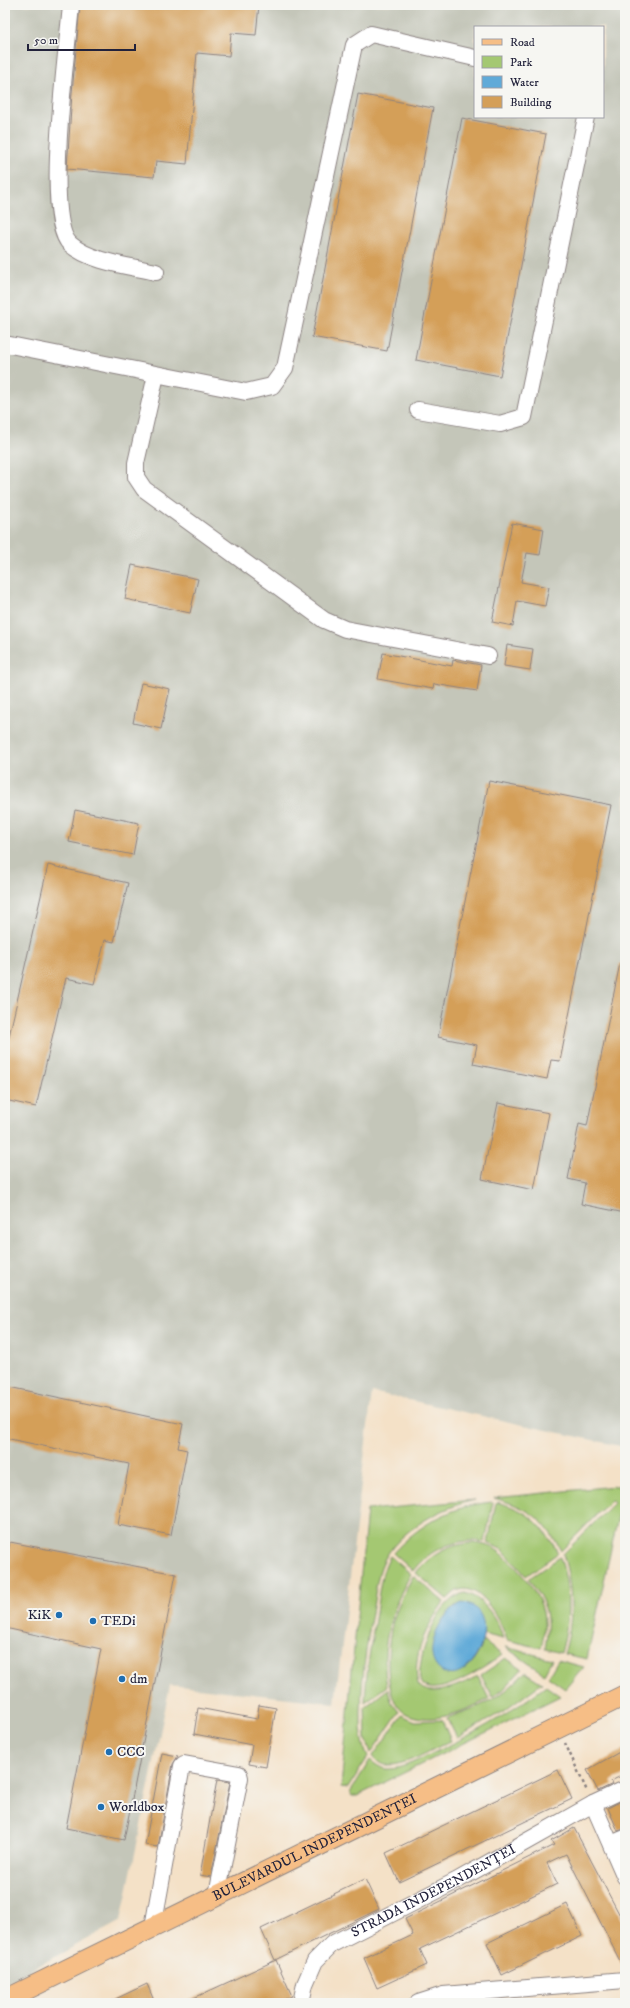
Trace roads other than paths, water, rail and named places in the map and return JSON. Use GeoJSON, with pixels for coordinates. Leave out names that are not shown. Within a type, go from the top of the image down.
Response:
{"type":"FeatureCollection","features":[{"type":"Feature","properties":{"kind":"main road","name":"BULEVARDUL INDEPENDENȚEI"},"geometry":{"type":"LineString","coordinates":[[15,1999],[217,1895],[625,1695]]}},
{"type":"Feature","properties":{"kind":"street"},"geometry":{"type":"LineString","coordinates":[[71,5],[60,130],[58,186],[60,222],[69,243],[85,255],[156,272]]}},
{"type":"Feature","properties":{"kind":"street"},"geometry":{"type":"LineString","coordinates":[[5,344],[246,392],[272,386],[285,368],[354,46],[371,34],[474,58]]}},
{"type":"Feature","properties":{"kind":"street"},"geometry":{"type":"LineString","coordinates":[[418,410],[500,424],[524,417],[586,118]]}},
{"type":"Feature","properties":{"kind":"street"},"geometry":{"type":"LineString","coordinates":[[156,375],[136,463],[136,477],[144,489],[324,620],[345,629],[488,656]]}},
{"type":"Feature","properties":{"kind":"street"},"geometry":{"type":"LineString","coordinates":[[154,1927],[182,1766],[184,1764],[239,1774],[217,1895]]}},
{"type":"Feature","properties":{"kind":"street","name":"STRADA INDEPENDENȚEI"},"geometry":{"type":"LineString","coordinates":[[301,2003],[305,1984],[315,1961],[332,1944],[456,1881],[593,1804],[625,1788]]}},
{"type":"Feature","properties":{"kind":"street"},"geometry":{"type":"LineString","coordinates":[[593,1804],[618,1841],[625,1877]]}},
{"type":"Feature","properties":{"kind":"street"},"geometry":{"type":"LineString","coordinates":[[418,2003],[443,1995],[625,1980]]}},
{"type":"Feature","properties":{"kind":"water"},"geometry":{"type":"Polygon","coordinates":[[[462,1603],[476,1609],[482,1619],[483,1633],[480,1648],[473,1661],[463,1670],[452,1675],[441,1671],[435,1664],[432,1655],[432,1645],[440,1624],[454,1608],[462,1603]]]}},
{"type":"Feature","properties":{"kind":"place","name":"KiK"},"geometry":{"type":"Point","coordinates":[59,1615]}},
{"type":"Feature","properties":{"kind":"place","name":"TEDi"},"geometry":{"type":"Point","coordinates":[93,1621]}},
{"type":"Feature","properties":{"kind":"place","name":"dm"},"geometry":{"type":"Point","coordinates":[122,1679]}},
{"type":"Feature","properties":{"kind":"place","name":"CCC"},"geometry":{"type":"Point","coordinates":[109,1752]}},
{"type":"Feature","properties":{"kind":"place","name":"Worldbox"},"geometry":{"type":"Point","coordinates":[101,1807]}}]}
